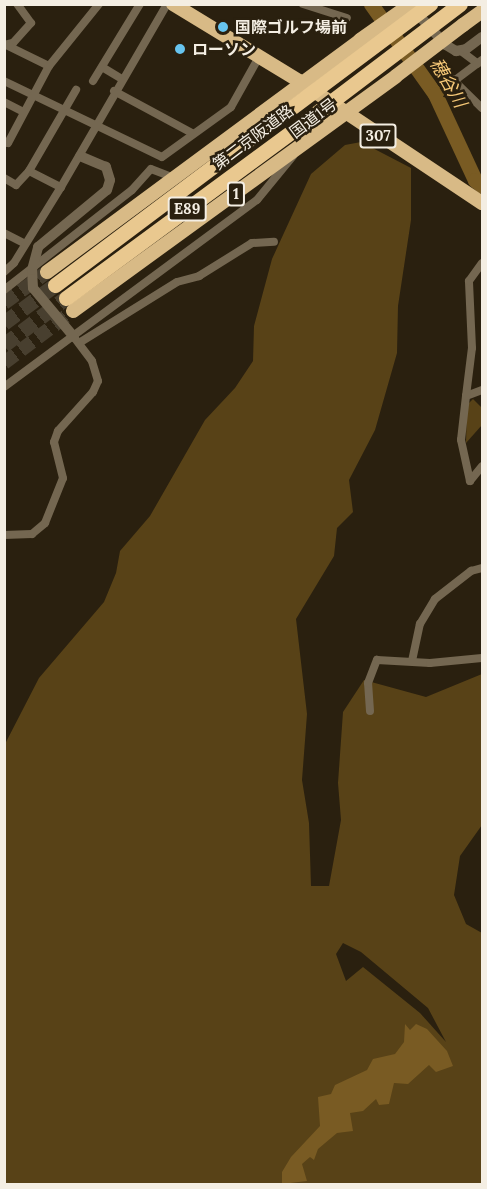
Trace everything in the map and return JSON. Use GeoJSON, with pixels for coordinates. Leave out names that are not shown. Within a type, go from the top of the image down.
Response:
{"type":"FeatureCollection","features":[{"type":"Feature","properties":{"kind":"highway","name":"307"},"geometry":{"type":"LineString","coordinates":[[173,4],[299,81],[345,114],[483,203]]}},
{"type":"Feature","properties":{"kind":"highway"},"geometry":{"type":"LineString","coordinates":[[51,278],[172,177],[299,81],[410,4]]}},
{"type":"Feature","properties":{"kind":"highway","name":"第二京阪道路"},"geometry":{"type":"LineString","coordinates":[[51,278],[287,111],[430,4]]}},
{"type":"Feature","properties":{"kind":"highway","name":"第二京阪道路"},"geometry":{"type":"LineString","coordinates":[[70,304],[460,4]]}},
{"type":"Feature","properties":{"kind":"highway","name":"国道1号"},"geometry":{"type":"LineString","coordinates":[[70,304],[298,149],[483,11]]}},
{"type":"Feature","properties":{"kind":"street"},"geometry":{"type":"LineString","coordinates":[[5,45],[13,43],[32,23],[17,4]]}},
{"type":"Feature","properties":{"kind":"street"},"geometry":{"type":"LineString","coordinates":[[4,141],[8,143],[49,66],[99,4]]}},
{"type":"Feature","properties":{"kind":"street"},"geometry":{"type":"LineString","coordinates":[[93,81],[140,4]]}},
{"type":"Feature","properties":{"kind":"street"},"geometry":{"type":"LineString","coordinates":[[4,272],[14,263],[24,243],[80,156],[114,91],[167,4]]}},
{"type":"Feature","properties":{"kind":"street"},"geometry":{"type":"LineString","coordinates":[[303,4],[347,18]]}},
{"type":"Feature","properties":{"kind":"street"},"geometry":{"type":"LineString","coordinates":[[410,4],[446,45],[480,62],[453,81]]}},
{"type":"Feature","properties":{"kind":"street"},"geometry":{"type":"LineString","coordinates":[[461,51],[483,37]]}},
{"type":"Feature","properties":{"kind":"street"},"geometry":{"type":"LineString","coordinates":[[5,45],[49,66]]}},
{"type":"Feature","properties":{"kind":"street"},"geometry":{"type":"LineString","coordinates":[[4,81],[162,157],[192,133],[231,108],[259,57]]}},
{"type":"Feature","properties":{"kind":"street"},"geometry":{"type":"LineString","coordinates":[[437,64],[483,108]]}},
{"type":"Feature","properties":{"kind":"street"},"geometry":{"type":"LineString","coordinates":[[102,67],[122,79]]}},
{"type":"Feature","properties":{"kind":"street"},"geometry":{"type":"LineString","coordinates":[[4,178],[16,185],[29,171],[76,90]]}},
{"type":"Feature","properties":{"kind":"street"},"geometry":{"type":"LineString","coordinates":[[114,91],[192,133]]}},
{"type":"Feature","properties":{"kind":"street"},"geometry":{"type":"LineString","coordinates":[[4,102],[24,112]]}},
{"type":"Feature","properties":{"kind":"street"},"geometry":{"type":"LineString","coordinates":[[77,340],[257,200],[298,149]]}},
{"type":"Feature","properties":{"kind":"street"},"geometry":{"type":"LineString","coordinates":[[4,535],[32,534],[45,523],[63,478],[56,436],[98,381],[92,361],[33,288],[32,270],[38,246],[107,190],[110,180],[106,167],[80,156]]}},
{"type":"Feature","properties":{"kind":"street"},"geometry":{"type":"LineString","coordinates":[[4,290],[132,190],[151,169],[172,177]]}},
{"type":"Feature","properties":{"kind":"street"},"geometry":{"type":"LineString","coordinates":[[29,171],[61,187]]}},
{"type":"Feature","properties":{"kind":"street"},"geometry":{"type":"LineString","coordinates":[[4,233],[24,243]]}},
{"type":"Feature","properties":{"kind":"street"},"geometry":{"type":"LineString","coordinates":[[4,387],[77,340],[177,282],[199,276],[252,243],[274,242]]}},
{"type":"Feature","properties":{"kind":"street"},"geometry":{"type":"LineString","coordinates":[[483,263],[470,280],[472,348],[461,440],[470,481],[483,466]]}},
{"type":"Feature","properties":{"kind":"street"},"geometry":{"type":"LineString","coordinates":[[466,396],[483,390]]}},
{"type":"Feature","properties":{"kind":"street"},"geometry":{"type":"LineString","coordinates":[[412,661],[420,624],[435,598],[471,571],[483,568]]}},
{"type":"Feature","properties":{"kind":"street"},"geometry":{"type":"LineString","coordinates":[[370,711],[368,683],[377,660],[451,662],[483,658]]}},
{"type":"Feature","properties":{"kind":"shaded area"},"geometry":{"type":"Polygon","coordinates":[[[361,142],[411,168],[411,220],[398,306],[397,353],[375,430],[349,480],[353,512],[337,528],[334,556],[296,619],[307,714],[302,780],[309,823],[311,886],[329,886],[341,820],[338,783],[343,712],[364,680],[426,697],[482,674],[482,825],[460,856],[454,895],[466,924],[482,933],[482,1184],[5,1184],[5,744],[39,678],[104,602],[116,573],[120,551],[150,516],[205,420],[235,388],[253,361],[254,326],[272,259],[311,174],[345,145],[361,142]],[[343,943],[336,954],[346,981],[363,967],[420,1013],[446,1042],[428,1008],[361,952],[343,943]]]}},
{"type":"Feature","properties":{"kind":"shaded area"},"geometry":{"type":"Polygon","coordinates":[[[473,399],[482,408],[482,425],[466,443],[467,405],[473,399]]]}},
{"type":"Feature","properties":{"kind":"shaded area"},"geometry":{"type":"Polygon","coordinates":[[[405,1024],[410,1030],[416,1024],[427,1029],[447,1051],[453,1066],[436,1072],[429,1065],[408,1084],[394,1083],[389,1104],[379,1105],[376,1099],[363,1111],[350,1113],[353,1131],[337,1133],[318,1149],[314,1160],[310,1157],[302,1164],[307,1181],[282,1184],[282,1172],[291,1157],[320,1126],[318,1097],[331,1094],[335,1085],[367,1070],[373,1059],[395,1054],[404,1042],[405,1024]]]}},
{"type":"Feature","properties":{"kind":"waterway","name":"穂谷川"},"geometry":{"type":"LineString","coordinates":[[371,4],[435,94],[475,180],[482,186]]}},
{"type":"Feature","properties":{"kind":"tunnel"},"geometry":{"type":"LineString","coordinates":[[4,303],[47,272]]}},
{"type":"Feature","properties":{"kind":"tunnel"},"geometry":{"type":"LineString","coordinates":[[4,323],[55,285]]}},
{"type":"Feature","properties":{"kind":"tunnel"},"geometry":{"type":"LineString","coordinates":[[4,345],[66,298]]}},
{"type":"Feature","properties":{"kind":"tunnel"},"geometry":{"type":"LineString","coordinates":[[4,363],[73,311]]}},
{"type":"Feature","properties":{"kind":"place","name":"国際ゴルフ場前"},"geometry":{"type":"Point","coordinates":[223,27]}},
{"type":"Feature","properties":{"kind":"place","name":"ローソン"},"geometry":{"type":"Point","coordinates":[180,49]}}]}
